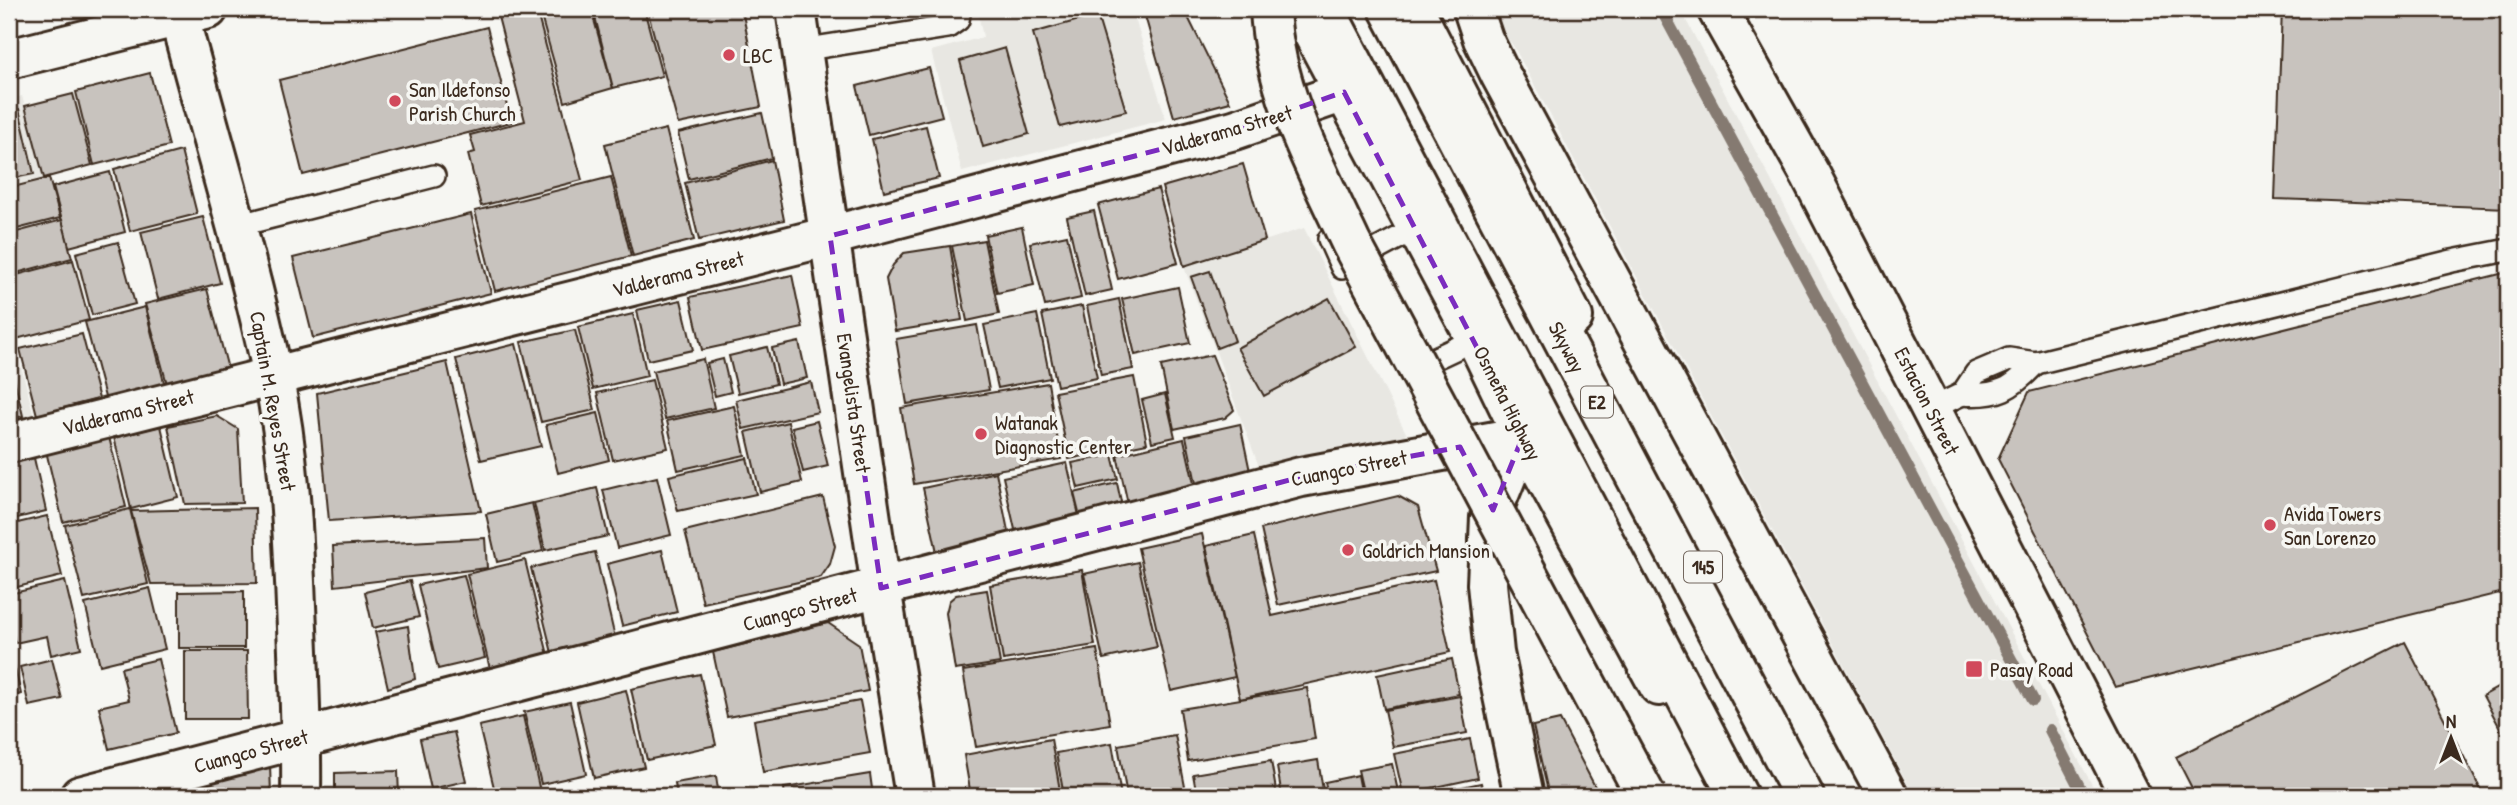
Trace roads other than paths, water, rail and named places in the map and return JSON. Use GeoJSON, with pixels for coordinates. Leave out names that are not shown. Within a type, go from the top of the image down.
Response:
{"type":"FeatureCollection","features":[{"type":"Feature","properties":{"kind":"main road","name":"Evangelista Street"},"geometry":{"type":"LineString","coordinates":[[796,9],[881,588],[915,796]]}},
{"type":"Feature","properties":{"kind":"main road"},"geometry":{"type":"LineString","coordinates":[[1270,9],[1276,59],[1286,94],[1340,220],[1646,796]]}},
{"type":"Feature","properties":{"kind":"main road","name":"Osmeña Highway"},"geometry":{"type":"LineString","coordinates":[[1300,9],[1476,340],[1523,436],[1717,796]]}},
{"type":"Feature","properties":{"kind":"main road"},"geometry":{"type":"LineString","coordinates":[[1325,9],[1738,796]]}},
{"type":"Feature","properties":{"kind":"main road","name":"Skyway"},"geometry":{"type":"LineString","coordinates":[[1390,9],[1804,796]]}},
{"type":"Feature","properties":{"kind":"main road","name":"145"},"geometry":{"type":"LineString","coordinates":[[1414,9],[1582,337],[1825,796]]}},
{"type":"Feature","properties":{"kind":"main road"},"geometry":{"type":"LineString","coordinates":[[1473,9],[1483,39],[1500,74],[1888,796]]}},
{"type":"Feature","properties":{"kind":"main road","name":"Estacion Street"},"geometry":{"type":"LineString","coordinates":[[1717,9],[1811,176],[1946,401],[2130,796]]}},
{"type":"Feature","properties":{"kind":"main road"},"geometry":{"type":"LineString","coordinates":[[9,59],[111,21],[194,13]]}},
{"type":"Feature","properties":{"kind":"main road","name":"Captain M. Reyes Street"},"geometry":{"type":"LineString","coordinates":[[194,13],[236,226],[273,375],[291,490],[302,738],[301,796]]}},
{"type":"Feature","properties":{"kind":"main road","name":"Valderama Street"},"geometry":{"type":"LineString","coordinates":[[9,443],[830,236],[1274,118],[1344,92]]}},
{"type":"Feature","properties":{"kind":"main road"},"geometry":{"type":"LineString","coordinates":[[1523,436],[1490,517],[1487,584],[1493,653],[1524,796]]}},
{"type":"Feature","properties":{"kind":"main road","name":"Cuangco Street"},"geometry":{"type":"LineString","coordinates":[[80,796],[1301,477],[1523,436]]}},
{"type":"Feature","properties":{"kind":"lane"},"geometry":{"type":"LineString","coordinates":[[801,50],[948,27],[958,20],[960,9]]}},
{"type":"Feature","properties":{"kind":"lane"},"geometry":{"type":"LineString","coordinates":[[1274,118],[1342,268],[1417,228]]}},
{"type":"Feature","properties":{"kind":"lane"},"geometry":{"type":"LineString","coordinates":[[236,226],[434,176]]}},
{"type":"Feature","properties":{"kind":"lane"},"geometry":{"type":"LineString","coordinates":[[1946,401],[1986,396],[2018,382],[2036,363],[2452,261],[2508,250]]}},
{"type":"Feature","properties":{"kind":"lane"},"geometry":{"type":"LineString","coordinates":[[1402,374],[1476,340]]}},
{"type":"Feature","properties":{"kind":"waterway"},"geometry":{"type":"LineString","coordinates":[[1661,9],[2033,700]]}},
{"type":"Feature","properties":{"kind":"waterway"},"geometry":{"type":"LineString","coordinates":[[2050,730],[2084,796]]}},
{"type":"Feature","properties":{"kind":"place","name":"LBC"},"geometry":{"type":"Point","coordinates":[729,55]}},
{"type":"Feature","properties":{"kind":"place","name":"San Ildefonso Parish Church"},"geometry":{"type":"Point","coordinates":[395,101]}},
{"type":"Feature","properties":{"kind":"place","name":"Watanak Diagnostic Center"},"geometry":{"type":"Point","coordinates":[981,434]}},
{"type":"Feature","properties":{"kind":"place","name":"Avida Towers San Lorenzo"},"geometry":{"type":"Point","coordinates":[2270,525]}},
{"type":"Feature","properties":{"kind":"place","name":"Goldrich Mansion"},"geometry":{"type":"Point","coordinates":[1348,550]}},
{"type":"Feature","properties":{"kind":"place","name":"Pasay Road"},"geometry":{"type":"Point","coordinates":[1974,669]}}]}
